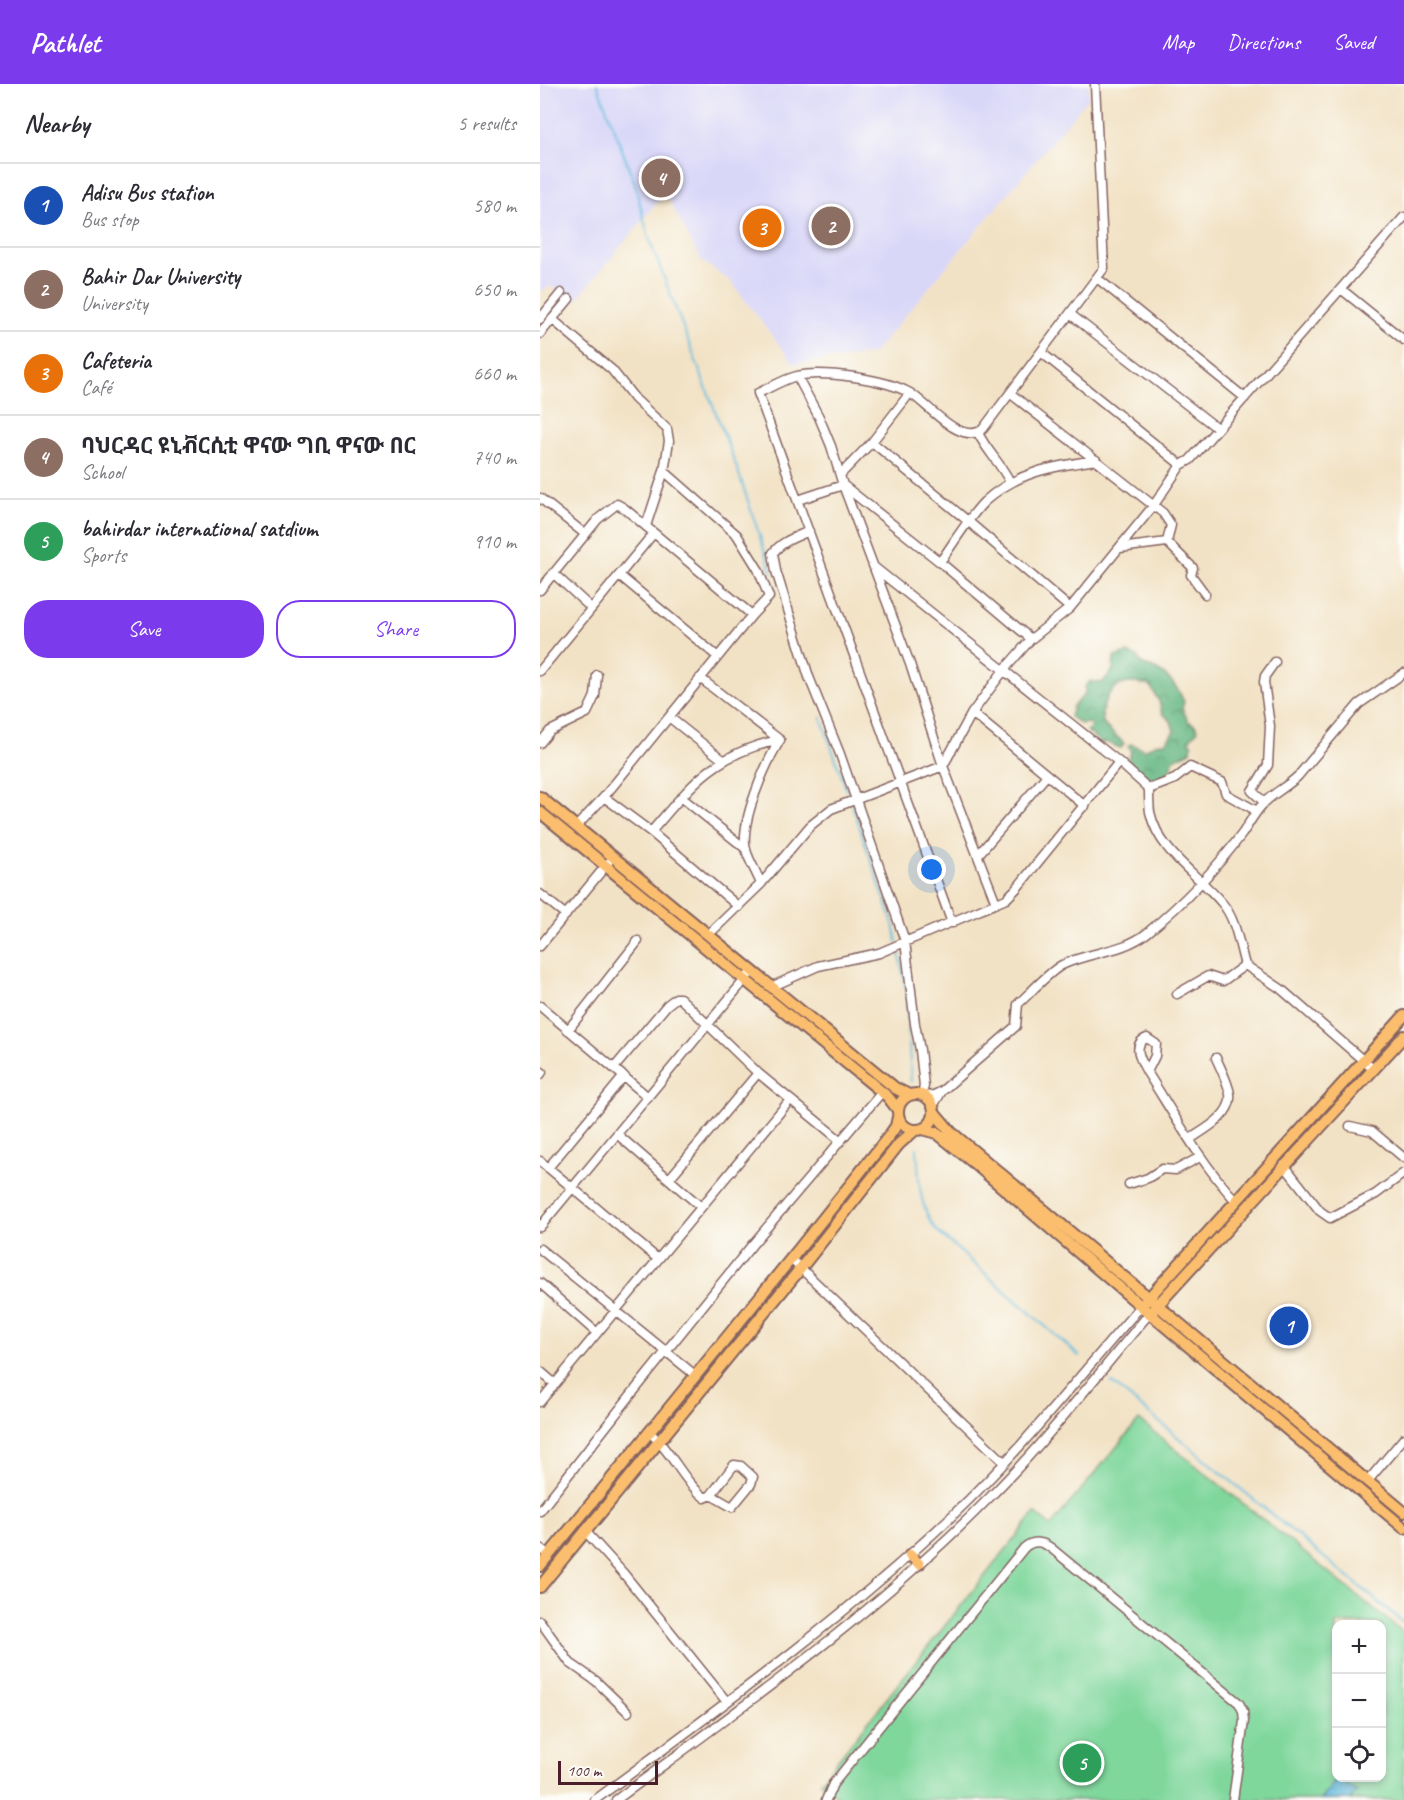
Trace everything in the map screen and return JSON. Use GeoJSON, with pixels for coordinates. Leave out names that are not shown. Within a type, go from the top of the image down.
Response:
{"type":"FeatureCollection","features":[{"type":"Feature","properties":{"kind":"main road"},"geometry":{"type":"LineString","coordinates":[[540,797],[576,827],[609,861]]}},
{"type":"Feature","properties":{"kind":"main road"},"geometry":{"type":"LineString","coordinates":[[540,812],[609,861],[749,976],[882,1092],[894,1104],[905,1126],[937,1133],[1404,1512]]}},
{"type":"Feature","properties":{"kind":"main road"},"geometry":{"type":"LineString","coordinates":[[681,920],[708,935],[749,976],[771,987],[895,1088],[909,1095],[923,1095],[951,1132],[1404,1528]]}},
{"type":"Feature","properties":{"kind":"main road"},"geometry":{"type":"LineString","coordinates":[[1149,1306],[1236,1201],[1404,1016]]}},
{"type":"Feature","properties":{"kind":"main road"},"geometry":{"type":"LineString","coordinates":[[1149,1306],[1404,1036]]}},
{"type":"Feature","properties":{"kind":"main road"},"geometry":{"type":"LineString","coordinates":[[540,1566],[544,1551],[598,1494],[889,1136],[896,1126],[901,1100],[909,1095]]}},
{"type":"Feature","properties":{"kind":"main road"},"geometry":{"type":"LineString","coordinates":[[540,1587],[801,1268],[899,1144],[931,1122],[934,1109]]}},
{"type":"Feature","properties":{"kind":"main road"},"geometry":{"type":"LineString","coordinates":[[598,1494],[608,1503]]}},
{"type":"Feature","properties":{"kind":"main road"},"geometry":{"type":"LineString","coordinates":[[910,1555],[919,1564]]}},
{"type":"Feature","properties":{"kind":"street"},"geometry":{"type":"LineString","coordinates":[[952,923],[758,393],[797,376],[849,375],[910,393],[941,419],[964,432],[972,435],[978,434],[1011,394],[1104,268],[1095,84]]}},
{"type":"Feature","properties":{"kind":"street"},"geometry":{"type":"LineString","coordinates":[[708,935],[761,884],[810,826],[831,809],[943,766],[972,714],[1004,670],[1031,639],[1070,608],[1154,505],[1181,465],[1190,460],[1404,217]]}},
{"type":"Feature","properties":{"kind":"street"},"geometry":{"type":"LineString","coordinates":[[1097,278],[1245,398]]}},
{"type":"Feature","properties":{"kind":"street"},"geometry":{"type":"LineString","coordinates":[[1341,289],[1404,340]]}},
{"type":"Feature","properties":{"kind":"street"},"geometry":{"type":"LineString","coordinates":[[540,319],[561,293]]}},
{"type":"Feature","properties":{"kind":"street"},"geometry":{"type":"LineString","coordinates":[[540,334],[569,299]]}},
{"type":"Feature","properties":{"kind":"street"},"geometry":{"type":"LineString","coordinates":[[1070,314],[1217,428]]}},
{"type":"Feature","properties":{"kind":"street"},"geometry":{"type":"LineString","coordinates":[[552,319],[612,370],[635,399],[667,429],[669,441],[664,471],[646,526]]}},
{"type":"Feature","properties":{"kind":"street"},"geometry":{"type":"LineString","coordinates":[[1042,353],[1181,465]]}},
{"type":"Feature","properties":{"kind":"street"},"geometry":{"type":"LineString","coordinates":[[797,376],[819,417],[831,446],[843,485],[910,664],[943,766],[996,903]]}},
{"type":"Feature","properties":{"kind":"street"},"geometry":{"type":"LineString","coordinates":[[840,475],[872,442],[910,393]]}},
{"type":"Feature","properties":{"kind":"street"},"geometry":{"type":"LineString","coordinates":[[1011,394],[1154,505],[1171,525],[1167,542]]}},
{"type":"Feature","properties":{"kind":"street"},"geometry":{"type":"LineString","coordinates":[[978,434],[1010,482]]}},
{"type":"Feature","properties":{"kind":"street"},"geometry":{"type":"LineString","coordinates":[[872,442],[1070,608]]}},
{"type":"Feature","properties":{"kind":"street"},"geometry":{"type":"LineString","coordinates":[[940,562],[983,503],[1010,482],[1028,473],[1051,466],[1096,460]]}},
{"type":"Feature","properties":{"kind":"street"},"geometry":{"type":"LineString","coordinates":[[664,471],[737,535],[758,569],[769,597]]}},
{"type":"Feature","properties":{"kind":"street"},"geometry":{"type":"LineString","coordinates":[[798,500],[843,485]]}},
{"type":"Feature","properties":{"kind":"street"},"geometry":{"type":"LineString","coordinates":[[843,485],[940,562],[1031,639]]}},
{"type":"Feature","properties":{"kind":"street"},"geometry":{"type":"LineString","coordinates":[[540,498],[585,534]]}},
{"type":"Feature","properties":{"kind":"street"},"geometry":{"type":"LineString","coordinates":[[540,590],[598,519],[617,504],[752,615]]}},
{"type":"Feature","properties":{"kind":"street"},"geometry":{"type":"LineString","coordinates":[[809,531],[784,542],[773,553],[779,584],[809,676],[905,941],[923,1074],[923,1095],[942,1091]]}},
{"type":"Feature","properties":{"kind":"street"},"geometry":{"type":"LineString","coordinates":[[540,671],[653,534]]}},
{"type":"Feature","properties":{"kind":"street"},"geometry":{"type":"LineString","coordinates":[[1120,548],[1167,542]]}},
{"type":"Feature","properties":{"kind":"street"},"geometry":{"type":"LineString","coordinates":[[1167,542],[1193,568],[1191,576],[1205,594]]}},
{"type":"Feature","properties":{"kind":"street"},"geometry":{"type":"LineString","coordinates":[[874,567],[1119,762],[1149,789],[1150,813],[1160,837],[1224,904],[1234,927],[1245,965],[1281,989],[1373,1069]]}},
{"type":"Feature","properties":{"kind":"street"},"geometry":{"type":"LineString","coordinates":[[553,573],[591,608]]}},
{"type":"Feature","properties":{"kind":"street"},"geometry":{"type":"LineString","coordinates":[[619,575],[718,657]]}},
{"type":"Feature","properties":{"kind":"street"},"geometry":{"type":"LineString","coordinates":[[576,827],[604,797],[779,584]]}},
{"type":"Feature","properties":{"kind":"street"},"geometry":{"type":"LineString","coordinates":[[1264,802],[1252,791],[1268,765],[1270,726],[1264,682],[1265,676],[1275,662]]}},
{"type":"Feature","properties":{"kind":"street"},"geometry":{"type":"LineString","coordinates":[[934,1109],[942,1091],[1016,1026],[1018,1004],[1060,965],[1096,953],[1117,949],[1148,932],[1202,883],[1242,834],[1264,802],[1298,776],[1359,704],[1404,673]]}},
{"type":"Feature","properties":{"kind":"street"},"geometry":{"type":"LineString","coordinates":[[540,743],[550,731],[586,713],[595,696],[597,675]]}},
{"type":"Feature","properties":{"kind":"street"},"geometry":{"type":"LineString","coordinates":[[700,678],[780,740]]}},
{"type":"Feature","properties":{"kind":"street"},"geometry":{"type":"LineString","coordinates":[[972,714],[1085,806]]}},
{"type":"Feature","properties":{"kind":"street"},"geometry":{"type":"LineString","coordinates":[[669,717],[723,760]]}},
{"type":"Feature","properties":{"kind":"street"},"geometry":{"type":"LineString","coordinates":[[761,884],[746,849],[747,829],[757,788],[780,740]]}},
{"type":"Feature","properties":{"kind":"street"},"geometry":{"type":"LineString","coordinates":[[651,832],[712,766],[758,744],[780,740]]}},
{"type":"Feature","properties":{"kind":"street"},"geometry":{"type":"LineString","coordinates":[[771,987],[818,966],[879,953],[1006,899],[1119,762]]}},
{"type":"Feature","properties":{"kind":"street"},"geometry":{"type":"LineString","coordinates":[[1149,789],[1174,779],[1190,767],[1222,782],[1226,794],[1257,811]]}},
{"type":"Feature","properties":{"kind":"street"},"geometry":{"type":"LineString","coordinates":[[978,855],[1047,775]]}},
{"type":"Feature","properties":{"kind":"street"},"geometry":{"type":"LineString","coordinates":[[604,797],[651,832],[739,907]]}},
{"type":"Feature","properties":{"kind":"street"},"geometry":{"type":"LineString","coordinates":[[681,797],[746,849]]}},
{"type":"Feature","properties":{"kind":"street"},"geometry":{"type":"LineString","coordinates":[[540,946],[609,861]]}},
{"type":"Feature","properties":{"kind":"street"},"geometry":{"type":"LineString","coordinates":[[540,894],[566,915]]}},
{"type":"Feature","properties":{"kind":"street"},"geometry":{"type":"LineString","coordinates":[[568,1030],[638,941]]}},
{"type":"Feature","properties":{"kind":"street"},"geometry":{"type":"LineString","coordinates":[[1178,993],[1208,976],[1223,981],[1245,965]]}},
{"type":"Feature","properties":{"kind":"street"},"geometry":{"type":"LineString","coordinates":[[540,1227],[749,976]]}},
{"type":"Feature","properties":{"kind":"street"},"geometry":{"type":"LineString","coordinates":[[614,1068],[667,1005],[676,998],[680,998],[758,1073],[841,1141]]}},
{"type":"Feature","properties":{"kind":"street"},"geometry":{"type":"LineString","coordinates":[[540,1006],[648,1097]]}},
{"type":"Feature","properties":{"kind":"street"},"geometry":{"type":"LineString","coordinates":[[1190,1139],[1213,1125],[1226,1108],[1230,1096],[1216,1058]]}},
{"type":"Feature","properties":{"kind":"street"},"geometry":{"type":"LineString","coordinates":[[1147,1072],[1200,1157],[1217,1181],[1236,1201]]}},
{"type":"Feature","properties":{"kind":"street"},"geometry":{"type":"LineString","coordinates":[[669,1179],[758,1073]]}},
{"type":"Feature","properties":{"kind":"street"},"geometry":{"type":"LineString","coordinates":[[548,1168],[624,1076]]}},
{"type":"Feature","properties":{"kind":"street"},"geometry":{"type":"LineString","coordinates":[[540,1511],[752,1245],[882,1092]]}},
{"type":"Feature","properties":{"kind":"street"},"geometry":{"type":"LineString","coordinates":[[540,1402],[790,1100]]}},
{"type":"Feature","properties":{"kind":"street"},"geometry":{"type":"LineString","coordinates":[[1350,1126],[1372,1131],[1404,1158]]}},
{"type":"Feature","properties":{"kind":"street"},"geometry":{"type":"LineString","coordinates":[[617,1134],[701,1207]]}},
{"type":"Feature","properties":{"kind":"street"},"geometry":{"type":"LineString","coordinates":[[1129,1184],[1148,1178],[1162,1169],[1176,1170],[1200,1157]]}},
{"type":"Feature","properties":{"kind":"street"},"geometry":{"type":"LineString","coordinates":[[540,1161],[658,1259]]}},
{"type":"Feature","properties":{"kind":"street"},"geometry":{"type":"LineString","coordinates":[[1284,1165],[1320,1210],[1330,1218],[1376,1194],[1404,1173]]}},
{"type":"Feature","properties":{"kind":"street"},"geometry":{"type":"LineString","coordinates":[[540,1249],[695,1375]]}},
{"type":"Feature","properties":{"kind":"street"},"geometry":{"type":"LineString","coordinates":[[791,1259],[1004,1462]]}},
{"type":"Feature","properties":{"kind":"street"},"geometry":{"type":"LineString","coordinates":[[540,1283],[597,1333]]}},
{"type":"Feature","properties":{"kind":"street"},"geometry":{"type":"LineString","coordinates":[[595,1800],[839,1616],[910,1555],[979,1490],[1149,1306]]}},
{"type":"Feature","properties":{"kind":"street"},"geometry":{"type":"LineString","coordinates":[[616,1800],[848,1626],[919,1564],[1014,1472],[1149,1306]]}},
{"type":"Feature","properties":{"kind":"street"},"geometry":{"type":"LineString","coordinates":[[540,1371],[555,1384]]}},
{"type":"Feature","properties":{"kind":"street"},"geometry":{"type":"LineString","coordinates":[[649,1432],[659,1441],[696,1490],[705,1498],[711,1495],[734,1466],[741,1466],[753,1477],[751,1484],[732,1507],[728,1507],[711,1495]]}},
{"type":"Feature","properties":{"kind":"street"},"geometry":{"type":"LineString","coordinates":[[1367,1482],[1404,1438]]}},
{"type":"Feature","properties":{"kind":"street"},"geometry":{"type":"LineString","coordinates":[[585,1531],[624,1574],[727,1702]]}},
{"type":"Feature","properties":{"kind":"street"},"geometry":{"type":"LineString","coordinates":[[825,1800],[833,1784],[1024,1548],[1030,1543],[1037,1542],[1044,1543],[1051,1548],[1239,1703],[1244,1721],[1233,1800]]}},
{"type":"Feature","properties":{"kind":"street"},"geometry":{"type":"LineString","coordinates":[[540,1621],[557,1648],[570,1663],[596,1682],[628,1712]]}},
{"type":"Feature","properties":{"kind":"shaded area"},"geometry":{"type":"Polygon","coordinates":[[[540,84],[1088,84],[1089,97],[873,354],[794,364],[731,282],[701,260],[665,193],[574,303],[553,287],[547,287],[543,291],[540,289],[540,84]]]}},
{"type":"Feature","properties":{"kind":"green space"},"geometry":{"type":"Polygon","coordinates":[[[1127,653],[1138,657],[1143,665],[1163,673],[1168,678],[1184,702],[1182,708],[1188,721],[1198,730],[1189,740],[1192,744],[1191,751],[1174,759],[1170,770],[1157,780],[1140,772],[1128,759],[1131,752],[1128,746],[1131,744],[1145,750],[1155,744],[1166,742],[1174,731],[1171,721],[1162,713],[1159,701],[1150,686],[1129,683],[1116,687],[1107,697],[1103,709],[1103,722],[1124,744],[1121,748],[1105,742],[1102,744],[1087,731],[1092,726],[1089,723],[1081,724],[1070,717],[1073,706],[1085,694],[1087,684],[1091,681],[1102,683],[1113,670],[1114,657],[1127,653]]]}},
{"type":"Feature","properties":{"kind":"green space"},"geometry":{"type":"Polygon","coordinates":[[[1139,1420],[1404,1633],[1404,1800],[841,1800],[820,1782],[1035,1513],[1051,1526],[1139,1420]]]}},
{"type":"Feature","properties":{"kind":"water"},"geometry":{"type":"Polygon","coordinates":[[[1335,1782],[1343,1782],[1357,1792],[1350,1800],[1320,1800],[1335,1782]]]}},
{"type":"Feature","properties":{"kind":"waterway"},"geometry":{"type":"LineString","coordinates":[[597,84],[635,184],[648,236],[737,468],[772,573]]}},
{"type":"Feature","properties":{"kind":"waterway"},"geometry":{"type":"LineString","coordinates":[[821,717],[850,800]]}},
{"type":"Feature","properties":{"kind":"waterway"},"geometry":{"type":"LineString","coordinates":[[852,805],[895,929],[897,942]]}},
{"type":"Feature","properties":{"kind":"waterway"},"geometry":{"type":"LineString","coordinates":[[898,947],[906,988],[911,1082]]}},
{"type":"Feature","properties":{"kind":"waterway"},"geometry":{"type":"LineString","coordinates":[[917,1148],[923,1203],[931,1223],[938,1232],[1079,1356]]}},
{"type":"Feature","properties":{"kind":"waterway"},"geometry":{"type":"LineString","coordinates":[[1112,1383],[1404,1623]]}},
{"type":"Feature","properties":{"kind":"place","name":"ባህርዳር ዩኒቭርሲቲ ዋናው ግቢ ዋናው በር"},"geometry":{"type":"Point","coordinates":[661,178]}},
{"type":"Feature","properties":{"kind":"place","name":"Bahir Dar University"},"geometry":{"type":"Point","coordinates":[831,226]}},
{"type":"Feature","properties":{"kind":"place","name":"Cafeteria"},"geometry":{"type":"Point","coordinates":[762,228]}},
{"type":"Feature","properties":{"kind":"place","name":"Adisu Bus station"},"geometry":{"type":"Point","coordinates":[1289,1326]}},
{"type":"Feature","properties":{"kind":"place","name":"bahirdar international satdium"},"geometry":{"type":"Point","coordinates":[1082,1763]}}]}
